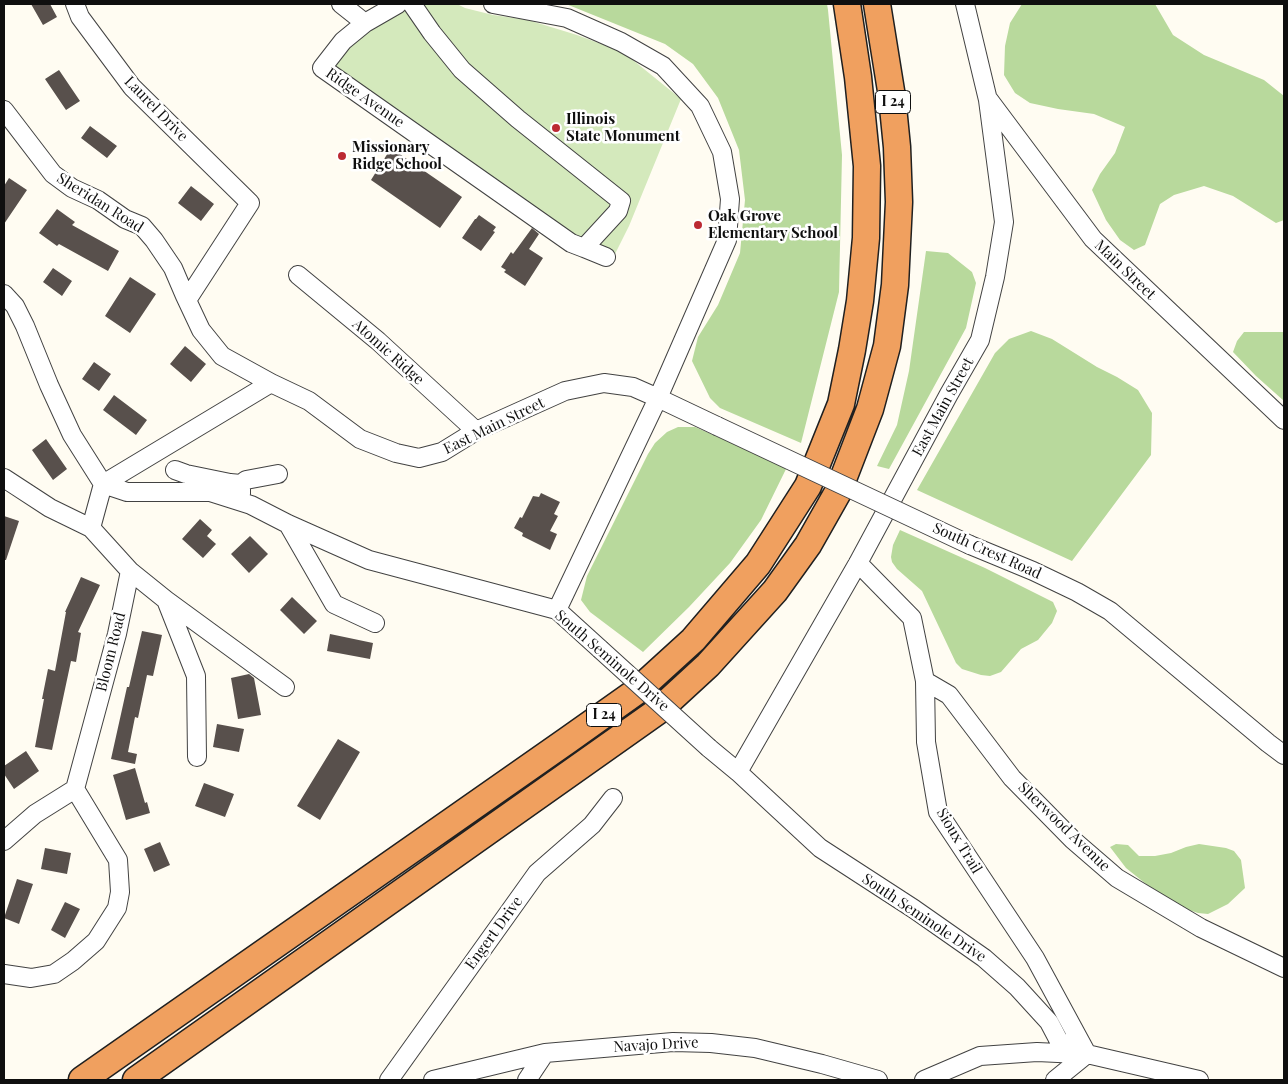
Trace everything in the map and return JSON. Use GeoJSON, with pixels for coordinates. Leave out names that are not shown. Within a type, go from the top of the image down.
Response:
{"type":"FeatureCollection","features":[{"type":"Feature","properties":{"kind":"highway","name":"I 24"},"geometry":{"type":"LineString","coordinates":[[82,1080],[637,691],[693,640],[758,564],[808,486],[841,404],[860,301],[866,238],[867,166],[858,77],[847,4]]}},
{"type":"Feature","properties":{"kind":"highway","name":"I 24"},"geometry":{"type":"LineString","coordinates":[[136,1080],[658,711],[708,665],[776,590],[808,545],[838,492],[870,409],[887,346],[895,285],[899,202],[897,147],[892,97],[877,4]]}},
{"type":"Feature","properties":{"kind":"street","name":"Laurel Drive"},"geometry":{"type":"LineString","coordinates":[[75,4],[80,17],[132,87],[250,203],[187,300]]}},
{"type":"Feature","properties":{"kind":"street"},"geometry":{"type":"LineString","coordinates":[[341,4],[365,23]]}},
{"type":"Feature","properties":{"kind":"street","name":"Ridge Avenue"},"geometry":{"type":"LineString","coordinates":[[398,4],[365,23],[342,40],[322,68],[571,243],[606,256]]}},
{"type":"Feature","properties":{"kind":"street"},"geometry":{"type":"LineString","coordinates":[[412,4],[432,33],[462,70],[518,119],[621,200],[618,211],[584,248]]}},
{"type":"Feature","properties":{"kind":"street"},"geometry":{"type":"LineString","coordinates":[[493,4],[567,18],[621,42],[663,66],[700,106],[722,152],[730,199],[727,240],[658,398],[558,610]]}},
{"type":"Feature","properties":{"kind":"street","name":"East Main Street"},"geometry":{"type":"LineString","coordinates":[[738,772],[858,562],[980,340],[996,277],[1004,222],[988,100],[965,4]]}},
{"type":"Feature","properties":{"kind":"street","name":"Main Street"},"geometry":{"type":"LineString","coordinates":[[988,100],[1093,239],[1284,420]]}},
{"type":"Feature","properties":{"kind":"street","name":"Sheridan Road"},"geometry":{"type":"LineString","coordinates":[[4,110],[53,174],[72,188],[98,200],[125,218],[142,226],[173,268],[201,330],[222,356],[271,383]]}},
{"type":"Feature","properties":{"kind":"street","name":"Atomic Ridge"},"geometry":{"type":"LineString","coordinates":[[298,275],[378,341],[476,431]]}},
{"type":"Feature","properties":{"kind":"street"},"geometry":{"type":"LineString","coordinates":[[4,294],[15,306],[25,326],[72,435],[103,484]]}},
{"type":"Feature","properties":{"kind":"street"},"geometry":{"type":"LineString","coordinates":[[91,528],[103,484],[271,383]]}},
{"type":"Feature","properties":{"kind":"street","name":"East Main Street"},"geometry":{"type":"LineString","coordinates":[[271,383],[309,401],[360,439],[396,453],[419,458],[442,452],[476,431],[565,391],[604,383],[633,387],[658,398]]}},
{"type":"Feature","properties":{"kind":"street","name":"South Crest Road"},"geometry":{"type":"LineString","coordinates":[[658,398],[970,545],[1078,592],[1110,611],[1268,743],[1284,754]]}},
{"type":"Feature","properties":{"kind":"street"},"geometry":{"type":"LineString","coordinates":[[175,470],[186,474],[241,484],[246,480],[278,474]]}},
{"type":"Feature","properties":{"kind":"street"},"geometry":{"type":"LineString","coordinates":[[4,478],[50,508],[91,528],[130,571],[166,600],[285,687]]}},
{"type":"Feature","properties":{"kind":"street","name":"South Seminole Drive"},"geometry":{"type":"LineString","coordinates":[[103,484],[127,492],[210,492],[251,505],[288,524],[369,560],[558,610],[820,848],[984,958],[1023,994],[1049,1022],[1059,1040],[1087,1054],[1199,1080]]}},
{"type":"Feature","properties":{"kind":"street"},"geometry":{"type":"LineString","coordinates":[[241,484],[241,502]]}},
{"type":"Feature","properties":{"kind":"street"},"geometry":{"type":"LineString","coordinates":[[288,524],[334,604],[375,623]]}},
{"type":"Feature","properties":{"kind":"street","name":"Sioux Trail"},"geometry":{"type":"LineString","coordinates":[[858,562],[912,618],[925,681],[926,742],[938,812],[1035,958],[1087,1054]]}},
{"type":"Feature","properties":{"kind":"street","name":"Bloom Road"},"geometry":{"type":"LineString","coordinates":[[75,789],[117,634],[130,571]]}},
{"type":"Feature","properties":{"kind":"street"},"geometry":{"type":"LineString","coordinates":[[166,600],[196,676],[197,757]]}},
{"type":"Feature","properties":{"kind":"street","name":"Sherwood Avenue"},"geometry":{"type":"LineString","coordinates":[[925,681],[949,695],[1012,778],[1072,840],[1117,878],[1201,928],[1284,968]]}},
{"type":"Feature","properties":{"kind":"street"},"geometry":{"type":"LineString","coordinates":[[4,841],[35,814],[75,789],[118,860],[120,892],[117,908],[96,941],[73,961],[54,974],[31,978],[4,974]]}},
{"type":"Feature","properties":{"kind":"street","name":"Engert Drive"},"geometry":{"type":"LineString","coordinates":[[389,1080],[537,873],[592,825],[613,798]]}},
{"type":"Feature","properties":{"kind":"street","name":"Navajo Drive"},"geometry":{"type":"LineString","coordinates":[[433,1080],[545,1053],[673,1042],[711,1042],[755,1048],[878,1080]]}},
{"type":"Feature","properties":{"kind":"street"},"geometry":{"type":"LineString","coordinates":[[924,1080],[980,1056],[1037,1052],[1087,1054]]}},
{"type":"Feature","properties":{"kind":"street"},"geometry":{"type":"LineString","coordinates":[[527,1080],[545,1053]]}},
{"type":"Feature","properties":{"kind":"street"},"geometry":{"type":"LineString","coordinates":[[1055,1080],[1087,1054]]}},
{"type":"Feature","properties":{"kind":"green space"},"geometry":{"type":"Polygon","coordinates":[[[412,4],[457,4],[493,15],[528,20],[577,35],[623,52],[681,99],[629,226],[614,256],[590,245],[336,67],[333,60],[346,45],[412,4]]]}},
{"type":"Feature","properties":{"kind":"green space"},"geometry":{"type":"Polygon","coordinates":[[[566,4],[827,4],[842,155],[839,292],[801,443],[720,408],[710,398],[692,361],[698,337],[718,305],[740,253],[745,200],[739,150],[718,98],[693,64],[665,44],[566,4]]]}},
{"type":"Feature","properties":{"kind":"green space"},"geometry":{"type":"Polygon","coordinates":[[[1022,4],[1155,4],[1173,35],[1204,55],[1264,80],[1284,96],[1284,220],[1276,223],[1233,196],[1204,186],[1174,195],[1160,204],[1145,245],[1134,250],[1120,240],[1106,220],[1092,190],[1100,174],[1115,153],[1125,127],[1094,114],[1030,103],[1015,93],[1004,75],[1005,46],[1010,23],[1022,4]]]}},
{"type":"Feature","properties":{"kind":"green space"},"geometry":{"type":"Polygon","coordinates":[[[926,251],[948,253],[972,272],[976,283],[966,328],[889,469],[877,466],[897,425],[909,371],[926,251]]]}},
{"type":"Feature","properties":{"kind":"green space"},"geometry":{"type":"Polygon","coordinates":[[[1031,331],[1052,339],[1138,390],[1152,413],[1151,455],[1072,561],[917,490],[995,353],[1009,339],[1031,331]]]}},
{"type":"Feature","properties":{"kind":"green space"},"geometry":{"type":"Polygon","coordinates":[[[1244,332],[1284,332],[1284,401],[1233,352],[1237,341],[1244,332]]]}},
{"type":"Feature","properties":{"kind":"green space"},"geometry":{"type":"Polygon","coordinates":[[[678,427],[695,427],[787,467],[761,520],[730,563],[643,652],[590,612],[581,600],[587,576],[648,454],[655,443],[667,432],[678,427]]]}},
{"type":"Feature","properties":{"kind":"green space"},"geometry":{"type":"Polygon","coordinates":[[[900,530],[985,568],[1053,602],[1057,611],[1052,623],[1038,640],[1021,649],[1001,672],[990,676],[962,669],[956,663],[922,591],[897,569],[892,562],[893,545],[900,530]]]}},
{"type":"Feature","properties":{"kind":"green space"},"geometry":{"type":"Polygon","coordinates":[[[1116,844],[1128,845],[1139,856],[1171,853],[1199,844],[1226,848],[1234,851],[1241,860],[1245,888],[1228,904],[1208,914],[1186,909],[1166,900],[1126,868],[1110,847],[1116,844]]]}},
{"type":"Feature","properties":{"kind":"building"},"geometry":{"type":"Polygon","coordinates":[[[31,4],[50,4],[57,17],[43,25],[31,4]]]}},
{"type":"Feature","properties":{"kind":"building"},"geometry":{"type":"Polygon","coordinates":[[[59,70],[80,101],[66,110],[45,79],[59,70]]]}},
{"type":"Feature","properties":{"kind":"building"},"geometry":{"type":"Polygon","coordinates":[[[90,126],[117,146],[107,158],[81,138],[90,126]]]}},
{"type":"Feature","properties":{"kind":"building"},"geometry":{"type":"Polygon","coordinates":[[[391,148],[462,197],[440,228],[371,180],[391,148]]]}},
{"type":"Feature","properties":{"kind":"building"},"geometry":{"type":"Polygon","coordinates":[[[9,178],[27,190],[4,224],[4,186],[9,178]]]}},
{"type":"Feature","properties":{"kind":"building"},"geometry":{"type":"Polygon","coordinates":[[[191,186],[214,204],[201,221],[178,203],[191,186]]]}},
{"type":"Feature","properties":{"kind":"building"},"geometry":{"type":"Polygon","coordinates":[[[57,209],[75,222],[72,225],[119,251],[108,271],[59,244],[57,246],[39,233],[57,209]]]}},
{"type":"Feature","properties":{"kind":"building"},"geometry":{"type":"Polygon","coordinates":[[[479,215],[496,227],[493,231],[495,232],[481,251],[462,238],[479,215]]]}},
{"type":"Feature","properties":{"kind":"building"},"geometry":{"type":"Polygon","coordinates":[[[532,228],[539,234],[529,249],[543,258],[525,286],[504,272],[506,270],[501,267],[511,252],[513,254],[532,228]]]}},
{"type":"Feature","properties":{"kind":"building"},"geometry":{"type":"Polygon","coordinates":[[[53,268],[72,281],[62,296],[43,282],[53,268]]]}},
{"type":"Feature","properties":{"kind":"building"},"geometry":{"type":"Polygon","coordinates":[[[130,277],[156,294],[130,333],[105,316],[130,277]]]}},
{"type":"Feature","properties":{"kind":"building"},"geometry":{"type":"Polygon","coordinates":[[[185,346],[206,364],[191,382],[170,364],[185,346]]]}},
{"type":"Feature","properties":{"kind":"building"},"geometry":{"type":"Polygon","coordinates":[[[94,362],[111,374],[99,391],[82,379],[94,362]]]}},
{"type":"Feature","properties":{"kind":"building"},"geometry":{"type":"Polygon","coordinates":[[[114,395],[147,420],[136,435],[103,410],[114,395]]]}},
{"type":"Feature","properties":{"kind":"building"},"geometry":{"type":"Polygon","coordinates":[[[46,439],[67,469],[53,480],[32,450],[46,439]]]}},
{"type":"Feature","properties":{"kind":"building"},"geometry":{"type":"Polygon","coordinates":[[[541,493],[560,502],[554,514],[558,516],[550,531],[557,534],[550,550],[522,536],[523,533],[514,528],[520,517],[522,518],[533,496],[539,497],[541,493]]]}},
{"type":"Feature","properties":{"kind":"building"},"geometry":{"type":"Polygon","coordinates":[[[4,516],[19,521],[6,560],[4,560],[4,516]]]}},
{"type":"Feature","properties":{"kind":"building"},"geometry":{"type":"Polygon","coordinates":[[[200,519],[212,530],[207,536],[216,544],[203,558],[182,539],[200,519]]]}},
{"type":"Feature","properties":{"kind":"building"},"geometry":{"type":"Polygon","coordinates":[[[250,536],[268,554],[249,573],[231,554],[250,536]]]}},
{"type":"Feature","properties":{"kind":"building"},"geometry":{"type":"Polygon","coordinates":[[[81,577],[100,585],[78,632],[81,633],[76,662],[71,661],[52,750],[35,747],[48,669],[55,671],[65,612],[81,577]]]}},
{"type":"Feature","properties":{"kind":"building"},"geometry":{"type":"Polygon","coordinates":[[[292,597],[317,621],[304,634],[280,610],[292,597]]]}},
{"type":"Feature","properties":{"kind":"building"},"geometry":{"type":"Polygon","coordinates":[[[142,631],[162,635],[153,676],[147,675],[138,718],[135,717],[128,752],[137,754],[135,764],[111,759],[142,631]]]}},
{"type":"Feature","properties":{"kind":"building"},"geometry":{"type":"Polygon","coordinates":[[[330,634],[373,643],[370,659],[327,651],[330,634]]]}},
{"type":"Feature","properties":{"kind":"building"},"geometry":{"type":"Polygon","coordinates":[[[249,674],[254,678],[261,715],[238,719],[231,678],[249,674]]]}},
{"type":"Feature","properties":{"kind":"building"},"geometry":{"type":"Polygon","coordinates":[[[217,724],[244,729],[239,752],[213,747],[217,724]]]}},
{"type":"Feature","properties":{"kind":"building"},"geometry":{"type":"Polygon","coordinates":[[[338,739],[360,752],[320,820],[297,806],[338,739]]]}},
{"type":"Feature","properties":{"kind":"building"},"geometry":{"type":"Polygon","coordinates":[[[26,751],[39,771],[14,789],[4,774],[4,766],[26,751]]]}},
{"type":"Feature","properties":{"kind":"building"},"geometry":{"type":"Polygon","coordinates":[[[135,768],[145,803],[147,802],[150,813],[126,820],[113,775],[135,768]]]}},
{"type":"Feature","properties":{"kind":"building"},"geometry":{"type":"Polygon","coordinates":[[[204,783],[234,794],[225,817],[195,806],[204,783]]]}},
{"type":"Feature","properties":{"kind":"building"},"geometry":{"type":"Polygon","coordinates":[[[160,842],[170,865],[154,872],[144,849],[160,842]]]}},
{"type":"Feature","properties":{"kind":"building"},"geometry":{"type":"Polygon","coordinates":[[[45,848],[71,853],[67,874],[41,869],[45,848]]]}},
{"type":"Feature","properties":{"kind":"building"},"geometry":{"type":"Polygon","coordinates":[[[17,879],[33,884],[19,924],[4,918],[17,879]]]}},
{"type":"Feature","properties":{"kind":"building"},"geometry":{"type":"Polygon","coordinates":[[[65,902],[80,909],[65,938],[51,930],[65,902]]]}},
{"type":"Feature","properties":{"kind":"place","name":"Illinois State Monument"},"geometry":{"type":"Point","coordinates":[556,128]}},
{"type":"Feature","properties":{"kind":"place","name":"Missionary Ridge School"},"geometry":{"type":"Point","coordinates":[342,156]}},
{"type":"Feature","properties":{"kind":"place","name":"Oak Grove Elementary School"},"geometry":{"type":"Point","coordinates":[698,225]}}]}
